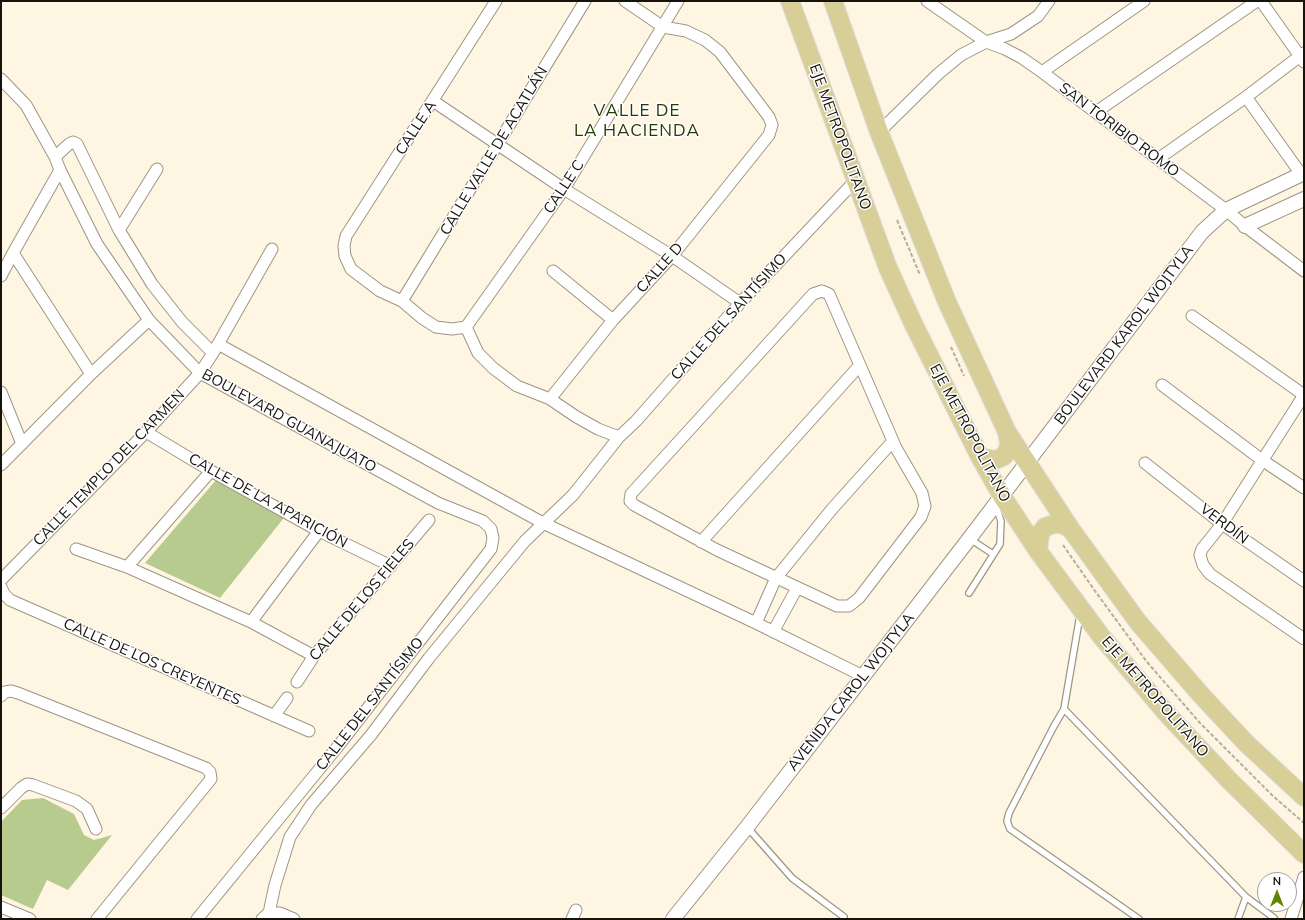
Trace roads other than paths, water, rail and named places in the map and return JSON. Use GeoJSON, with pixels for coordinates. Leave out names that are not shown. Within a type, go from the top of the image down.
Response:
{"type":"FeatureCollection","features":[{"type":"Feature","properties":{"kind":"main road","name":"EJE METROPOLITANO"},"geometry":{"type":"LineString","coordinates":[[790,1],[888,268],[913,323],[980,457],[999,501],[1101,636],[1168,715],[1229,780],[1304,854]]}},
{"type":"Feature","properties":{"kind":"main road"},"geometry":{"type":"LineString","coordinates":[[832,1],[879,132],[947,302],[1007,432],[1070,528],[1138,622],[1202,696],[1246,743],[1304,797]]}},
{"type":"Feature","properties":{"kind":"main road"},"geometry":{"type":"LineString","coordinates":[[980,457],[994,460],[1004,456],[1008,449],[1009,443],[1007,432]]}},
{"type":"Feature","properties":{"kind":"main road"},"geometry":{"type":"LineString","coordinates":[[1038,552],[1040,534],[1045,527],[1060,524],[1070,528]]}},
{"type":"Feature","properties":{"kind":"street","name":"CALLE A"},"geometry":{"type":"LineString","coordinates":[[402,301],[380,291],[351,269],[345,256],[344,246],[346,236],[496,1]]}},
{"type":"Feature","properties":{"kind":"street","name":"CALLE VALLE DE ACATLÁN"},"geometry":{"type":"LineString","coordinates":[[402,301],[585,1]]}},
{"type":"Feature","properties":{"kind":"street"},"geometry":{"type":"LineString","coordinates":[[625,1],[662,27]]}},
{"type":"Feature","properties":{"kind":"street","name":"CALLE C"},"geometry":{"type":"LineString","coordinates":[[466,327],[564,189],[678,1]]}},
{"type":"Feature","properties":{"kind":"street","name":"SAN TORIBIO ROMO"},"geometry":{"type":"LineString","coordinates":[[927,1],[986,42],[1005,49],[1022,58],[1042,72],[1226,210],[1244,226],[1304,271]]}},
{"type":"Feature","properties":{"kind":"street"},"geometry":{"type":"LineString","coordinates":[[879,132],[938,74],[961,55],[986,42],[1011,34],[1038,16],[1049,1]]}},
{"type":"Feature","properties":{"kind":"street"},"geometry":{"type":"LineString","coordinates":[[1042,72],[1144,1]]}},
{"type":"Feature","properties":{"kind":"street"},"geometry":{"type":"LineString","coordinates":[[1096,112],[1257,1]]}},
{"type":"Feature","properties":{"kind":"street"},"geometry":{"type":"LineString","coordinates":[[1158,159],[1302,57],[1261,1]]}},
{"type":"Feature","properties":{"kind":"street","name":"CALLE D"},"geometry":{"type":"LineString","coordinates":[[550,399],[613,320],[672,256],[769,135],[772,125],[770,118],[720,52],[704,40],[686,31],[662,27]]}},
{"type":"Feature","properties":{"kind":"street","name":"BOULEVARD GUANAJUATO"},"geometry":{"type":"LineString","coordinates":[[1,79],[26,105],[55,157],[97,244],[149,320],[200,373],[438,503]]}},
{"type":"Feature","properties":{"kind":"street"},"geometry":{"type":"LineString","coordinates":[[1246,97],[1302,174]]}},
{"type":"Feature","properties":{"kind":"street"},"geometry":{"type":"LineString","coordinates":[[433,101],[498,143],[564,189],[672,256],[740,303]]}},
{"type":"Feature","properties":{"kind":"street","name":"BOULEVARD GUANAJUATO"},"geometry":{"type":"LineString","coordinates":[[55,157],[69,144],[73,142],[77,144],[120,230],[152,284],[182,322],[216,349],[543,523],[756,623],[863,676]]}},
{"type":"Feature","properties":{"kind":"street"},"geometry":{"type":"LineString","coordinates":[[120,230],[157,169]]}},
{"type":"Feature","properties":{"kind":"street"},"geometry":{"type":"LineString","coordinates":[[1,276],[12,252],[60,170]]}},
{"type":"Feature","properties":{"kind":"street","name":"BOULEVARD KAROL WOJTYLA"},"geometry":{"type":"LineString","coordinates":[[1026,463],[1202,232],[1226,210],[1302,174]]}},
{"type":"Feature","properties":{"kind":"street","name":"CALLE DEL SANTÍSIMO"},"geometry":{"type":"LineString","coordinates":[[265,916],[290,837],[311,805],[371,735],[429,658],[525,541],[573,495],[619,438],[646,410],[740,303],[855,181]]}},
{"type":"Feature","properties":{"kind":"street"},"geometry":{"type":"LineString","coordinates":[[1244,226],[1304,199]]}},
{"type":"Feature","properties":{"kind":"street","name":"CALLE TEMPLO DEL CARMEN"},"geometry":{"type":"LineString","coordinates":[[1,580],[146,432],[200,373],[216,349],[272,249]]}},
{"type":"Feature","properties":{"kind":"street"},"geometry":{"type":"LineString","coordinates":[[12,252],[91,374]]}},
{"type":"Feature","properties":{"kind":"street"},"geometry":{"type":"LineString","coordinates":[[553,271],[613,320]]}},
{"type":"Feature","properties":{"kind":"street"},"geometry":{"type":"LineString","coordinates":[[822,291],[829,294],[893,441],[922,493],[926,506],[921,517],[859,598],[849,606],[837,606],[776,578],[701,542],[634,505],[630,501],[631,494],[813,294],[822,291]]}},
{"type":"Feature","properties":{"kind":"street"},"geometry":{"type":"LineString","coordinates":[[402,301],[422,318],[436,327],[452,329],[466,327],[478,352],[493,368],[517,386],[550,399],[575,416],[598,429],[619,438]]}},
{"type":"Feature","properties":{"kind":"street"},"geometry":{"type":"LineString","coordinates":[[1192,316],[1304,395],[1222,524],[1202,549],[1200,556],[1203,565],[1210,574],[1304,639]]}},
{"type":"Feature","properties":{"kind":"street"},"geometry":{"type":"LineString","coordinates":[[1,465],[91,374],[149,320]]}},
{"type":"Feature","properties":{"kind":"street"},"geometry":{"type":"LineString","coordinates":[[701,542],[860,365]]}},
{"type":"Feature","properties":{"kind":"street"},"geometry":{"type":"LineString","coordinates":[[1162,385],[1262,460],[1304,488]]}},
{"type":"Feature","properties":{"kind":"street"},"geometry":{"type":"LineString","coordinates":[[1,392],[22,444]]}},
{"type":"Feature","properties":{"kind":"street","name":"CALLE DE LA APARICIÓN"},"geometry":{"type":"LineString","coordinates":[[146,432],[211,471],[319,531],[391,566]]}},
{"type":"Feature","properties":{"kind":"street"},"geometry":{"type":"LineString","coordinates":[[756,623],[776,578],[832,509],[893,441]]}},
{"type":"Feature","properties":{"kind":"street","name":"AVENIDA CAROL WOJTYLA"},"geometry":{"type":"LineString","coordinates":[[673,919],[999,501],[1026,463]]}},
{"type":"Feature","properties":{"kind":"street","name":"VERDÍN"},"geometry":{"type":"LineString","coordinates":[[1145,463],[1222,524],[1304,581]]}},
{"type":"Feature","properties":{"kind":"street"},"geometry":{"type":"LineString","coordinates":[[127,567],[211,471]]}},
{"type":"Feature","properties":{"kind":"street","name":"CALLE DEL SANTÍSIMO"},"geometry":{"type":"LineString","coordinates":[[197,919],[339,745],[491,548],[493,538],[491,529],[483,521],[438,503]]}},
{"type":"Feature","properties":{"kind":"street","name":"CALLE DE LOS FIELES"},"geometry":{"type":"LineString","coordinates":[[297,682],[314,656],[428,520]]}},
{"type":"Feature","properties":{"kind":"street"},"geometry":{"type":"LineString","coordinates":[[251,622],[319,531]]}},
{"type":"Feature","properties":{"kind":"street"},"geometry":{"type":"LineString","coordinates":[[76,549],[127,567],[251,622],[314,656]]}},
{"type":"Feature","properties":{"kind":"street","name":"CALLE DE LOS CREYENTES"},"geometry":{"type":"LineString","coordinates":[[1,587],[4,594],[10,600],[309,731]]}},
{"type":"Feature","properties":{"kind":"street"},"geometry":{"type":"LineString","coordinates":[[773,632],[797,588]]}},
{"type":"Feature","properties":{"kind":"street"},"geometry":{"type":"LineString","coordinates":[[1,696],[5,692],[11,691],[18,693],[206,768],[210,772],[211,779],[97,919]]}},
{"type":"Feature","properties":{"kind":"street"},"geometry":{"type":"LineString","coordinates":[[274,716],[287,698]]}},
{"type":"Feature","properties":{"kind":"street"},"geometry":{"type":"LineString","coordinates":[[1,808],[21,788],[27,784],[33,785],[76,801],[87,809],[96,829]]}},
{"type":"Feature","properties":{"kind":"street"},"geometry":{"type":"LineString","coordinates":[[1291,919],[1304,877]]}},
{"type":"Feature","properties":{"kind":"street"},"geometry":{"type":"LineString","coordinates":[[1,907],[30,919]]}},
{"type":"Feature","properties":{"kind":"street"},"geometry":{"type":"LineString","coordinates":[[265,916],[280,913],[294,919]]}},
{"type":"Feature","properties":{"kind":"lane"},"geometry":{"type":"LineString","coordinates":[[969,593],[1000,544],[1001,521],[999,501]]}},
{"type":"Feature","properties":{"kind":"lane"},"geometry":{"type":"LineString","coordinates":[[969,539],[994,554]]}},
{"type":"Feature","properties":{"kind":"lane"},"geometry":{"type":"LineString","coordinates":[[1081,608],[1064,709],[1009,813],[1007,821],[1010,829],[1139,919]]}},
{"type":"Feature","properties":{"kind":"lane"},"geometry":{"type":"LineString","coordinates":[[1064,709],[1246,897],[1274,918]]}},
{"type":"Feature","properties":{"kind":"lane"},"geometry":{"type":"LineString","coordinates":[[747,826],[792,878],[844,917]]}},
{"type":"Feature","properties":{"kind":"lane"},"geometry":{"type":"LineString","coordinates":[[1238,919],[1246,897]]}},
{"type":"Feature","properties":{"kind":"district","name":"VALLE DE LA HACIENDA"},"geometry":{"type":"Point","coordinates":[637,121]}}]}
